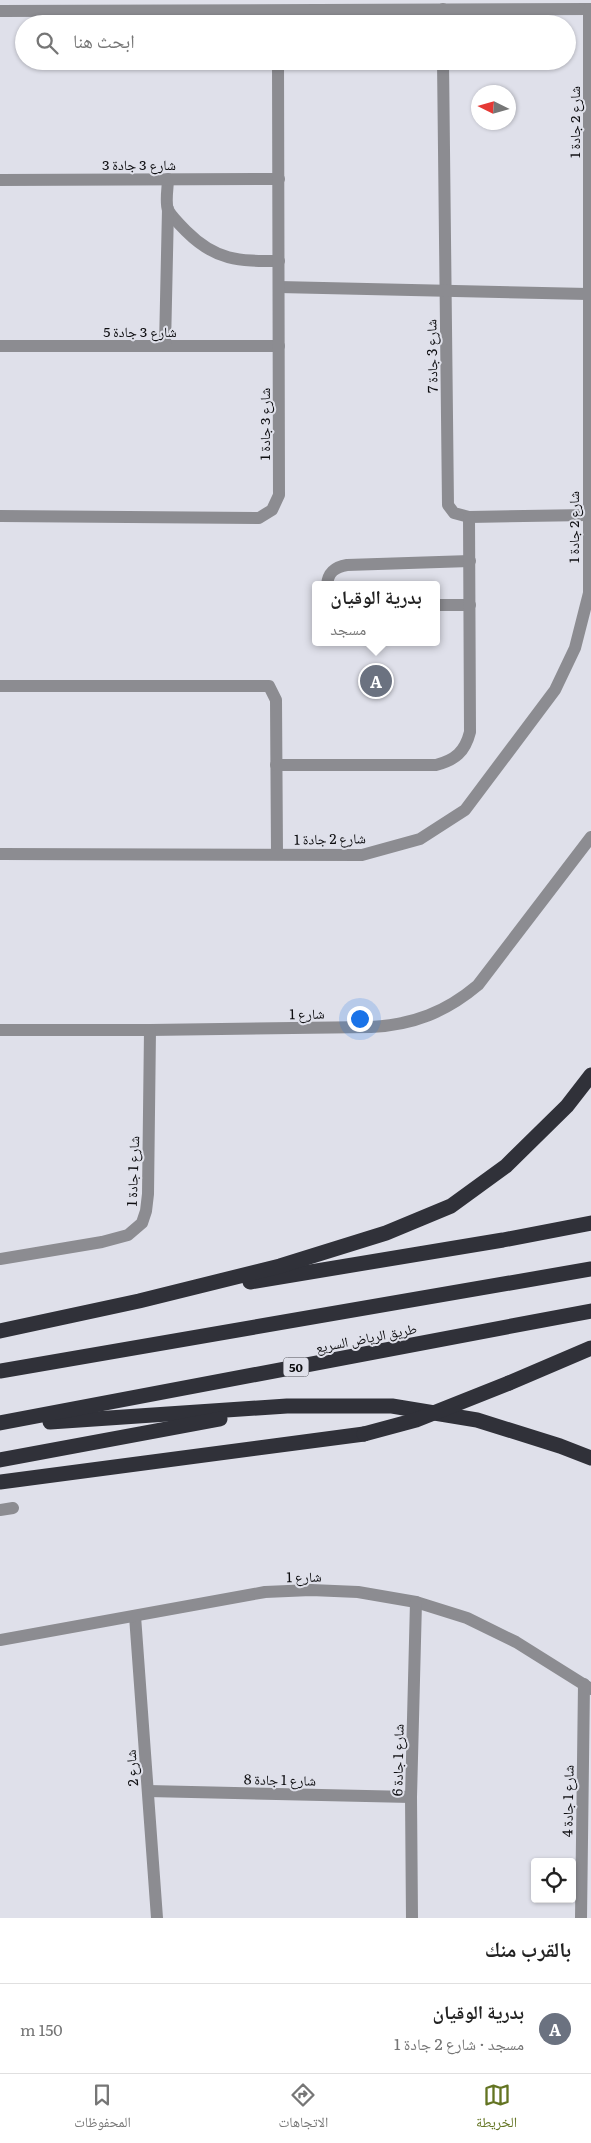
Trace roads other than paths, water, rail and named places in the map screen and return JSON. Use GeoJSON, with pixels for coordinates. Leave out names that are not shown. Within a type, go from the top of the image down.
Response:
{"type":"FeatureCollection","features":[{"type":"Feature","properties":{"kind":"highway"},"geometry":{"type":"LineString","coordinates":[[0,1331],[139,1301],[280,1266],[386,1233],[451,1206],[506,1166],[567,1106],[591,1075]]}},
{"type":"Feature","properties":{"kind":"highway"},"geometry":{"type":"LineString","coordinates":[[139,1301],[503,1240],[591,1222]]}},
{"type":"Feature","properties":{"kind":"highway","name":"طريق الرياض السريع"},"geometry":{"type":"LineString","coordinates":[[0,1371],[591,1268]]}},
{"type":"Feature","properties":{"kind":"highway","name":"طريق الرياض السريع"},"geometry":{"type":"LineString","coordinates":[[0,1423],[591,1311]]}},
{"type":"Feature","properties":{"kind":"highway"},"geometry":{"type":"LineString","coordinates":[[0,1482],[364,1434],[416,1420],[591,1348]]}},
{"type":"Feature","properties":{"kind":"highway"},"geometry":{"type":"LineString","coordinates":[[0,1429],[48,1422],[287,1406],[392,1406],[477,1420],[560,1446],[591,1458]]}},
{"type":"Feature","properties":{"kind":"highway"},"geometry":{"type":"LineString","coordinates":[[0,1460],[287,1406]]}},
{"type":"Feature","properties":{"kind":"highway"},"geometry":{"type":"LineString","coordinates":[[560,1446],[591,1464]]}},
{"type":"Feature","properties":{"kind":"street"},"geometry":{"type":"LineString","coordinates":[[0,10],[264,6],[274,15]]}},
{"type":"Feature","properties":{"kind":"street"},"geometry":{"type":"LineString","coordinates":[[333,15],[443,9],[590,10]]}},
{"type":"Feature","properties":{"kind":"street"},"geometry":{"type":"LineString","coordinates":[[443,9],[443,15]]}},
{"type":"Feature","properties":{"kind":"street","name":"شارع 2 جادة 1"},"geometry":{"type":"LineString","coordinates":[[0,854],[362,855],[420,839],[465,810],[555,690],[575,648],[589,594],[588,294],[590,10]]}},
{"type":"Feature","properties":{"kind":"street","name":"شارع 3 جادة 1"},"geometry":{"type":"LineString","coordinates":[[0,516],[259,518],[272,510],[279,495],[278,70]]}},
{"type":"Feature","properties":{"kind":"street","name":"شارع 3 جادة 7"},"geometry":{"type":"LineString","coordinates":[[443,70],[448,505],[454,513],[469,517]]}},
{"type":"Feature","properties":{"kind":"street"},"geometry":{"type":"LineString","coordinates":[[165,346],[168,179]]}},
{"type":"Feature","properties":{"kind":"street","name":"شارع 3 جادة 3"},"geometry":{"type":"LineString","coordinates":[[0,180],[279,179]]}},
{"type":"Feature","properties":{"kind":"street"},"geometry":{"type":"LineString","coordinates":[[168,209],[181,226],[197,242],[211,252],[238,261],[279,261]]}},
{"type":"Feature","properties":{"kind":"street"},"geometry":{"type":"LineString","coordinates":[[279,287],[588,294]]}},
{"type":"Feature","properties":{"kind":"street","name":"شارع 3 جادة 5"},"geometry":{"type":"LineString","coordinates":[[0,346],[279,346]]}},
{"type":"Feature","properties":{"kind":"street"},"geometry":{"type":"LineString","coordinates":[[276,765],[436,766],[459,755],[467,744],[470,732],[469,517],[588,515]]}},
{"type":"Feature","properties":{"kind":"street"},"geometry":{"type":"LineString","coordinates":[[327,581],[332,571],[339,566],[470,561]]}},
{"type":"Feature","properties":{"kind":"street"},"geometry":{"type":"LineString","coordinates":[[440,605],[470,604]]}},
{"type":"Feature","properties":{"kind":"street","name":"شارع 2 جادة 1"},"geometry":{"type":"LineString","coordinates":[[0,686],[269,686],[276,700],[278,854]]}},
{"type":"Feature","properties":{"kind":"street","name":"شارع 1"},"geometry":{"type":"LineString","coordinates":[[0,1030],[150,1030],[389,1026],[407,1023],[441,1011],[478,984],[591,837]]}},
{"type":"Feature","properties":{"kind":"street","name":"شارع 1 جادة 1"},"geometry":{"type":"LineString","coordinates":[[0,1259],[102,1242],[128,1235],[142,1223],[148,1194],[150,1030]]}},
{"type":"Feature","properties":{"kind":"street","name":"شارع 1"},"geometry":{"type":"LineString","coordinates":[[0,1640],[258,1594],[288,1590],[358,1592],[416,1602],[442,1609],[492,1628],[588,1686]]}},
{"type":"Feature","properties":{"kind":"street","name":"شارع 1 جادة 6"},"geometry":{"type":"LineString","coordinates":[[412,1918],[411,1796],[416,1602]]}},
{"type":"Feature","properties":{"kind":"street","name":"شارع 2"},"geometry":{"type":"LineString","coordinates":[[135,1616],[158,1918]]}},
{"type":"Feature","properties":{"kind":"street","name":"شارع 1 جادة 4"},"geometry":{"type":"LineString","coordinates":[[581,1918],[588,1686]]}},
{"type":"Feature","properties":{"kind":"street","name":"شارع 1 جادة 8"},"geometry":{"type":"LineString","coordinates":[[148,1791],[411,1796]]}},
{"type":"Feature","properties":{"kind":"place","name":"بدرية الوقيان"},"geometry":{"type":"Point","coordinates":[376,681]}}]}
